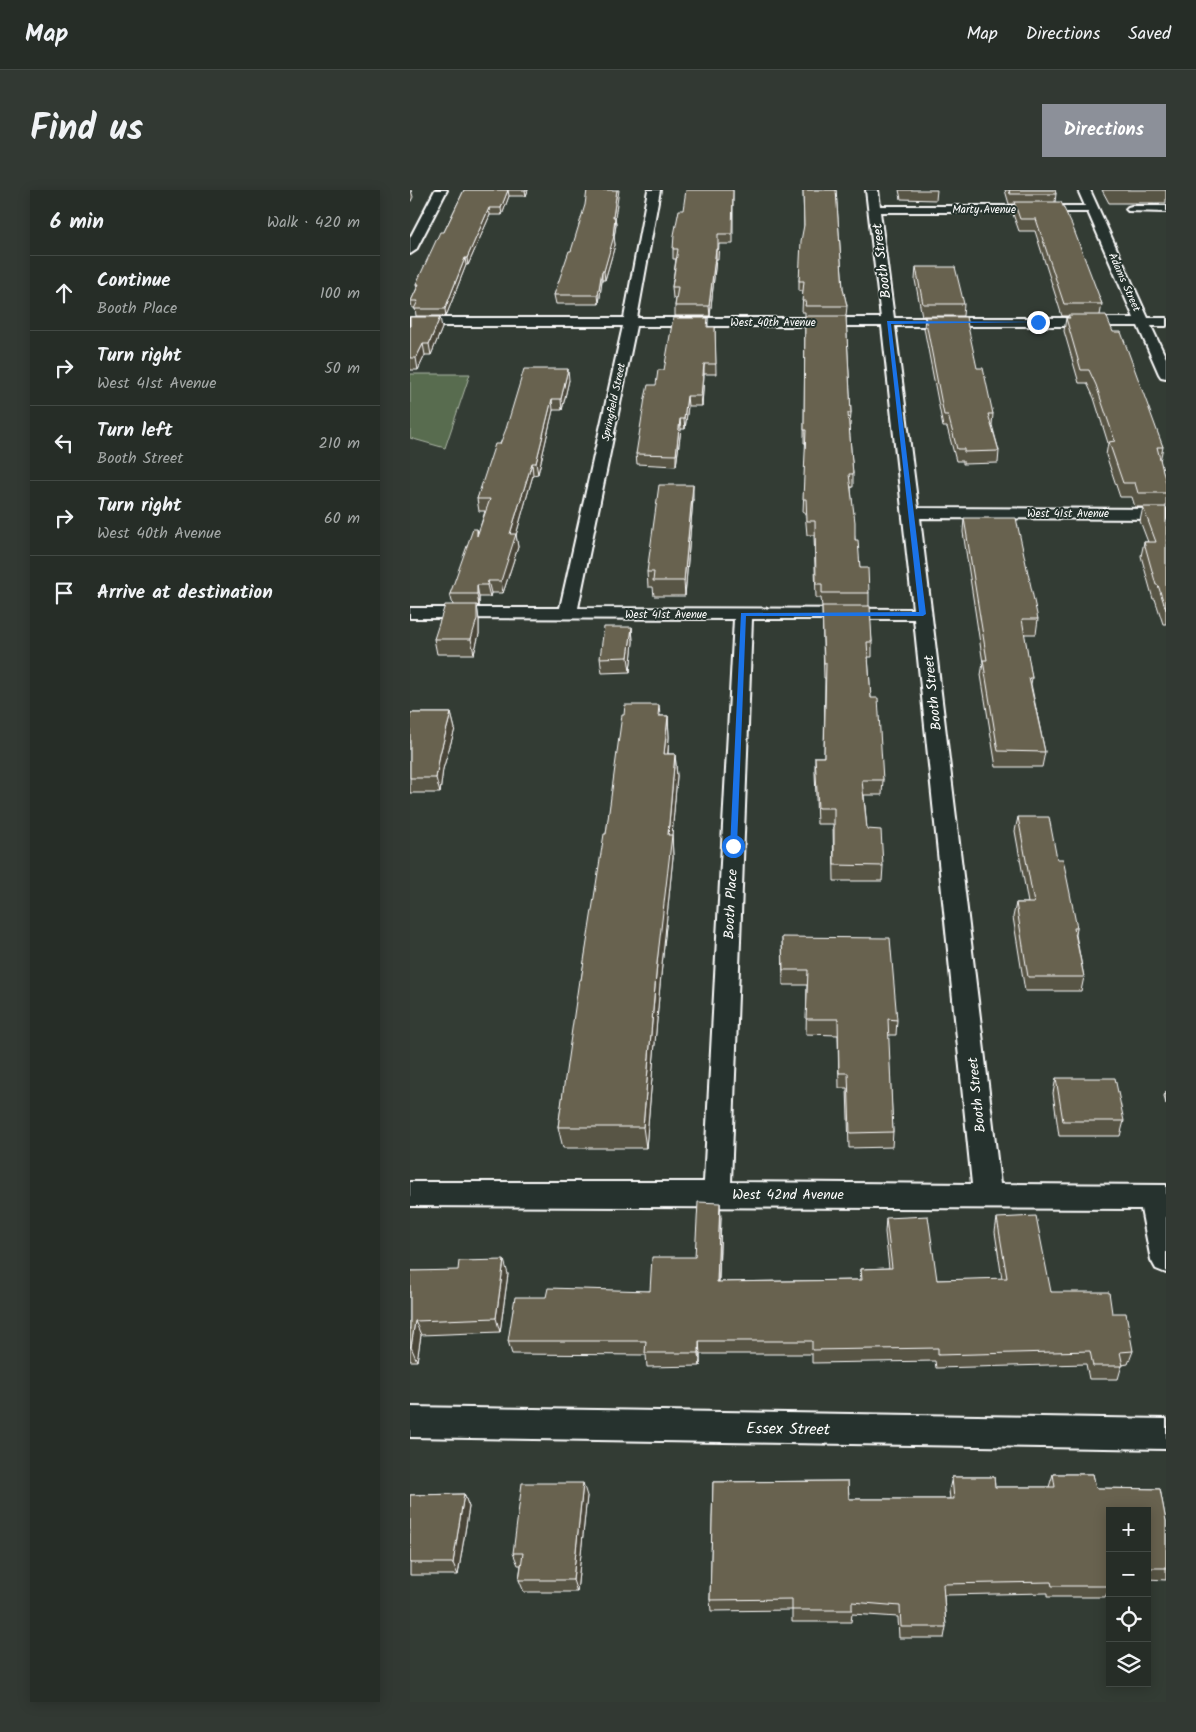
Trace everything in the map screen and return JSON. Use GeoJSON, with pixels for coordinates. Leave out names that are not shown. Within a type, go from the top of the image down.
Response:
{"type":"FeatureCollection","features":[{"type":"Feature","properties":{"kind":"street"},"geometry":{"type":"LineString","coordinates":[[410,250],[440,190]]}},
{"type":"Feature","properties":{"kind":"street","name":"Springfield Street"},"geometry":{"type":"LineString","coordinates":[[568,613],[630,322],[654,190]]}},
{"type":"Feature","properties":{"kind":"street","name":"Adams Street"},"geometry":{"type":"LineString","coordinates":[[1084,190],[1166,374]]}},
{"type":"Feature","properties":{"kind":"street","name":"Marty Avenue"},"geometry":{"type":"LineString","coordinates":[[873,200],[1093,209]]}},
{"type":"Feature","properties":{"kind":"street","name":"Booth Street"},"geometry":{"type":"LineString","coordinates":[[873,200],[923,614],[988,1196]]}},
{"type":"Feature","properties":{"kind":"street"},"geometry":{"type":"LineString","coordinates":[[1132,209],[1166,209]]}},
{"type":"Feature","properties":{"kind":"street","name":"West 40th Avenue"},"geometry":{"type":"LineString","coordinates":[[410,322],[1166,322]]}},
{"type":"Feature","properties":{"kind":"street","name":"West 41st Avenue"},"geometry":{"type":"LineString","coordinates":[[910,513],[1166,514]]}},
{"type":"Feature","properties":{"kind":"street","name":"West 41st Avenue"},"geometry":{"type":"LineString","coordinates":[[410,613],[923,614]]}},
{"type":"Feature","properties":{"kind":"street","name":"Booth Place"},"geometry":{"type":"LineString","coordinates":[[717,1194],[743,614]]}},
{"type":"Feature","properties":{"kind":"street","name":"West 42nd Avenue"},"geometry":{"type":"LineString","coordinates":[[410,1194],[1159,1197]]}},
{"type":"Feature","properties":{"kind":"street"},"geometry":{"type":"LineString","coordinates":[[1159,1197],[1166,1260]]}},
{"type":"Feature","properties":{"kind":"street","name":"Essex Street"},"geometry":{"type":"LineString","coordinates":[[410,1422],[1166,1434]]}},
{"type":"Feature","properties":{"kind":"green space"},"geometry":{"type":"Polygon","coordinates":[[[410,374],[470,374],[445,448],[410,438],[410,374]]]}},
{"type":"Feature","properties":{"kind":"building"},"geometry":{"type":"Polygon","coordinates":[[[464,190],[508,190],[501,208],[489,208],[467,258],[465,258],[445,309],[414,309],[418,301],[411,301],[419,284],[416,284],[440,232],[444,232],[464,190]]]}},
{"type":"Feature","properties":{"kind":"building"},"geometry":{"type":"Polygon","coordinates":[[[587,190],[617,190],[613,217],[615,217],[614,236],[604,271],[602,271],[598,295],[554,295],[569,251],[571,251],[585,205],[587,190]]]}},
{"type":"Feature","properties":{"kind":"building"},"geometry":{"type":"Polygon","coordinates":[[[686,190],[733,190],[732,234],[718,234],[718,249],[716,249],[709,306],[675,306],[678,287],[672,287],[678,249],[673,249],[674,235],[679,210],[683,210],[686,190]]]}},
{"type":"Feature","properties":{"kind":"building"},"geometry":{"type":"Polygon","coordinates":[[[803,190],[836,190],[843,289],[847,306],[805,306],[806,301],[802,301],[804,281],[799,281],[801,241],[804,225],[803,190]]]}},
{"type":"Feature","properties":{"kind":"building"},"geometry":{"type":"Polygon","coordinates":[[[1009,190],[1055,190],[1056,194],[1010,194],[1009,190]]]}},
{"type":"Feature","properties":{"kind":"building"},"geometry":{"type":"Polygon","coordinates":[[[1014,202],[1061,202],[1072,225],[1102,304],[1064,304],[1036,219],[1020,219],[1014,202]]]}},
{"type":"Feature","properties":{"kind":"building"},"geometry":{"type":"Polygon","coordinates":[[[916,267],[955,267],[964,304],[923,304],[916,267]]]}},
{"type":"Feature","properties":{"kind":"building"},"geometry":{"type":"Polygon","coordinates":[[[1068,315],[1106,315],[1113,332],[1121,332],[1163,447],[1157,447],[1166,483],[1166,493],[1138,493],[1135,483],[1123,483],[1109,442],[1115,441],[1089,370],[1081,370],[1066,318],[1070,318],[1068,315]]]}},
{"type":"Feature","properties":{"kind":"building"},"geometry":{"type":"Polygon","coordinates":[[[805,316],[846,316],[851,413],[848,413],[853,474],[849,474],[855,522],[855,540],[858,540],[860,568],[868,568],[869,593],[822,593],[822,584],[816,584],[815,521],[807,521],[806,499],[803,499],[806,430],[804,430],[805,316]]]}},
{"type":"Feature","properties":{"kind":"building"},"geometry":{"type":"Polygon","coordinates":[[[410,317],[440,317],[429,344],[423,344],[416,358],[410,358],[410,317]]]}},
{"type":"Feature","properties":{"kind":"building"},"geometry":{"type":"Polygon","coordinates":[[[925,317],[966,317],[977,368],[983,368],[993,414],[988,414],[999,451],[964,452],[964,449],[957,449],[948,415],[944,415],[925,317]]]}},
{"type":"Feature","properties":{"kind":"building"},"geometry":{"type":"Polygon","coordinates":[[[673,318],[708,318],[707,327],[715,327],[716,364],[704,364],[701,396],[687,396],[684,419],[680,419],[676,455],[636,454],[648,385],[656,385],[658,370],[664,370],[673,318]]]}},
{"type":"Feature","properties":{"kind":"building"},"geometry":{"type":"Polygon","coordinates":[[[524,369],[568,369],[561,399],[552,399],[536,463],[532,463],[510,534],[516,534],[501,581],[488,581],[487,585],[477,585],[477,594],[450,594],[473,529],[477,529],[477,536],[490,499],[477,499],[495,444],[500,444],[506,429],[524,369]]]}},
{"type":"Feature","properties":{"kind":"building"},"geometry":{"type":"Polygon","coordinates":[[[659,485],[693,485],[684,581],[653,581],[654,572],[647,572],[659,485]]]}},
{"type":"Feature","properties":{"kind":"building"},"geometry":{"type":"Polygon","coordinates":[[[1143,507],[1166,507],[1166,610],[1158,585],[1156,585],[1144,542],[1156,542],[1143,507]]]}},
{"type":"Feature","properties":{"kind":"building"},"geometry":{"type":"Polygon","coordinates":[[[964,518],[1016,518],[1038,619],[1022,619],[1032,678],[1029,678],[1045,752],[998,751],[983,660],[987,660],[964,518]]]}},
{"type":"Feature","properties":{"kind":"building"},"geometry":{"type":"Polygon","coordinates":[[[445,605],[477,605],[477,619],[471,639],[434,639],[445,605]]]}},
{"type":"Feature","properties":{"kind":"building"},"geometry":{"type":"Polygon","coordinates":[[[822,606],[870,606],[872,642],[867,642],[871,698],[878,698],[883,780],[862,780],[867,829],[881,830],[883,866],[834,865],[834,808],[818,808],[815,757],[824,757],[826,663],[824,663],[822,606]]]}},
{"type":"Feature","properties":{"kind":"building"},"geometry":{"type":"Polygon","coordinates":[[[604,627],[632,627],[628,657],[600,658],[604,627]]]}},
{"type":"Feature","properties":{"kind":"building"},"geometry":{"type":"Polygon","coordinates":[[[625,705],[659,705],[658,716],[668,716],[664,754],[675,754],[668,835],[672,835],[657,963],[643,1127],[558,1127],[579,980],[581,980],[604,834],[606,834],[622,715],[624,715],[625,705]]]}},
{"type":"Feature","properties":{"kind":"building"},"geometry":{"type":"Polygon","coordinates":[[[410,713],[451,713],[436,778],[410,778],[410,713]]]}},
{"type":"Feature","properties":{"kind":"building"},"geometry":{"type":"Polygon","coordinates":[[[1018,817],[1049,817],[1057,859],[1063,859],[1077,928],[1074,928],[1084,977],[1028,977],[1016,903],[1034,903],[1018,817]]]}},
{"type":"Feature","properties":{"kind":"building"},"geometry":{"type":"Polygon","coordinates":[[[782,937],[890,938],[897,1020],[888,1019],[893,1132],[850,1133],[848,1073],[839,1073],[838,1019],[806,1019],[808,970],[783,970],[782,937]]]}},
{"type":"Feature","properties":{"kind":"building"},"geometry":{"type":"Polygon","coordinates":[[[1056,1078],[1115,1078],[1124,1121],[1063,1121],[1056,1078]]]}},
{"type":"Feature","properties":{"kind":"building"},"geometry":{"type":"Polygon","coordinates":[[[698,1202],[720,1203],[717,1282],[862,1280],[861,1269],[892,1268],[886,1218],[928,1216],[937,1280],[1007,1278],[997,1218],[1036,1216],[1051,1292],[1109,1292],[1112,1313],[1126,1313],[1133,1351],[1120,1352],[1123,1366],[1093,1366],[1090,1351],[938,1355],[938,1348],[812,1350],[812,1341],[699,1341],[699,1353],[645,1353],[646,1341],[508,1341],[515,1297],[546,1297],[548,1288],[650,1291],[652,1257],[695,1257],[698,1202]]]}},
{"type":"Feature","properties":{"kind":"building"},"geometry":{"type":"Polygon","coordinates":[[[504,1260],[496,1318],[415,1321],[410,1347],[410,1271],[458,1270],[459,1261],[504,1260]]]}},
{"type":"Feature","properties":{"kind":"building"},"geometry":{"type":"Polygon","coordinates":[[[1053,1474],[1093,1474],[1096,1488],[1160,1489],[1166,1521],[1166,1568],[1151,1568],[1151,1507],[1106,1507],[1106,1586],[1052,1586],[1051,1582],[943,1584],[946,1627],[901,1627],[900,1606],[852,1602],[852,1610],[792,1610],[792,1599],[710,1600],[713,1482],[848,1481],[849,1499],[954,1499],[952,1477],[994,1477],[995,1487],[1055,1487],[1053,1474]]]}},
{"type":"Feature","properties":{"kind":"building"},"geometry":{"type":"Polygon","coordinates":[[[522,1483],[583,1483],[573,1580],[519,1580],[523,1553],[513,1553],[522,1483]]]}},
{"type":"Feature","properties":{"kind":"building"},"geometry":{"type":"Polygon","coordinates":[[[464,1494],[453,1563],[410,1563],[410,1495],[464,1494]]]}},
{"type":"Feature","properties":{"kind":"route"},"geometry":{"type":"LineString","coordinates":[[733,846],[743,614],[923,614],[888,322],[1038,322]]}}]}
